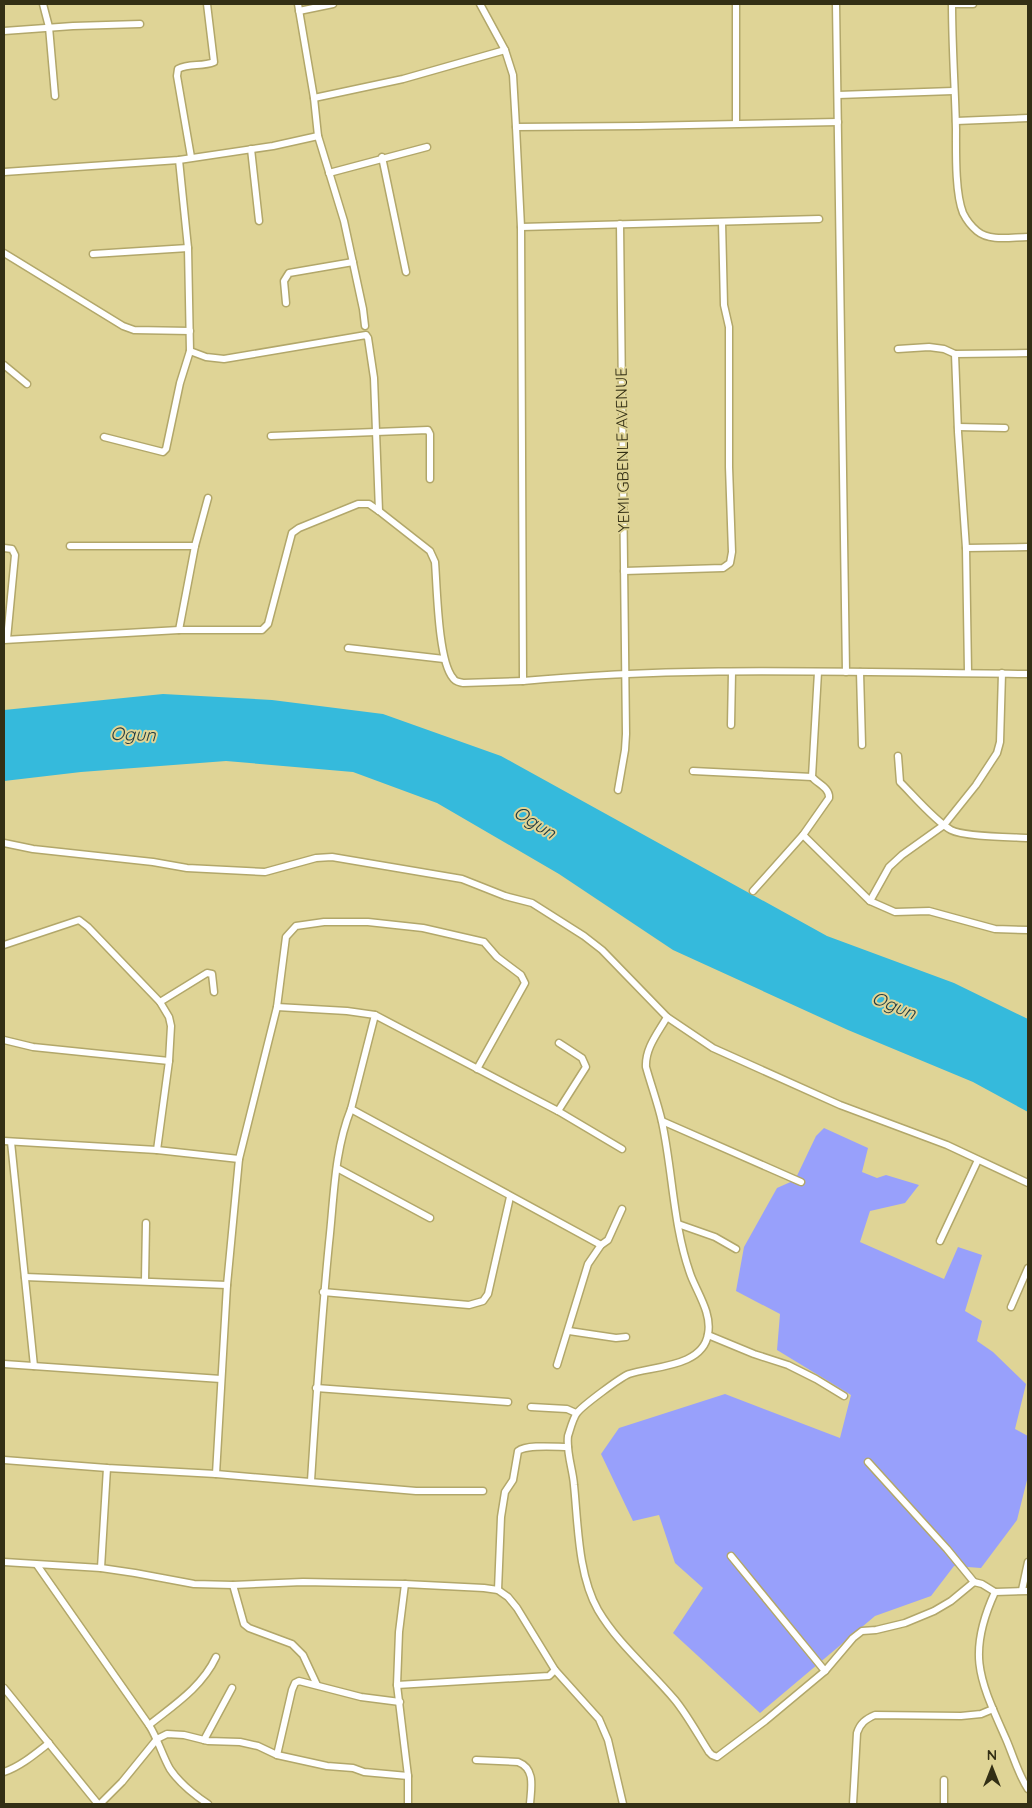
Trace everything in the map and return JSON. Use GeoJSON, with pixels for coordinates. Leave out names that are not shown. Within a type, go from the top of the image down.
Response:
{"type":"FeatureCollection","features":[{"type":"Feature","properties":{"kind":"street"},"geometry":{"type":"LineString","coordinates":[[42,4],[49,27],[55,96]]}},
{"type":"Feature","properties":{"kind":"street"},"geometry":{"type":"LineString","coordinates":[[191,158],[178,69],[183,66],[214,62],[207,4]]}},
{"type":"Feature","properties":{"kind":"street"},"geometry":{"type":"LineString","coordinates":[[298,4],[314,98],[318,136],[344,220],[365,326]]}},
{"type":"Feature","properties":{"kind":"street"},"geometry":{"type":"LineString","coordinates":[[299,11],[333,4]]}},
{"type":"Feature","properties":{"kind":"street"},"geometry":{"type":"LineString","coordinates":[[480,4],[505,50],[513,75],[521,227],[523,681]]}},
{"type":"Feature","properties":{"kind":"street"},"geometry":{"type":"LineString","coordinates":[[736,4],[736,123]]}},
{"type":"Feature","properties":{"kind":"street"},"geometry":{"type":"LineString","coordinates":[[836,4],[846,672]]}},
{"type":"Feature","properties":{"kind":"street"},"geometry":{"type":"LineString","coordinates":[[973,4],[952,4],[953,91],[959,194],[962,211],[967,221],[977,231],[985,235],[996,238],[1028,236]]}},
{"type":"Feature","properties":{"kind":"street"},"geometry":{"type":"LineString","coordinates":[[4,31],[49,27],[140,24]]}},
{"type":"Feature","properties":{"kind":"street"},"geometry":{"type":"LineString","coordinates":[[314,98],[403,79],[505,50]]}},
{"type":"Feature","properties":{"kind":"street"},"geometry":{"type":"LineString","coordinates":[[838,95],[953,91]]}},
{"type":"Feature","properties":{"kind":"street"},"geometry":{"type":"LineString","coordinates":[[956,122],[1028,118]]}},
{"type":"Feature","properties":{"kind":"street"},"geometry":{"type":"LineString","coordinates":[[516,127],[838,122]]}},
{"type":"Feature","properties":{"kind":"street"},"geometry":{"type":"LineString","coordinates":[[4,172],[179,160],[251,150],[318,136]]}},
{"type":"Feature","properties":{"kind":"street"},"geometry":{"type":"LineString","coordinates":[[329,172],[427,147]]}},
{"type":"Feature","properties":{"kind":"street"},"geometry":{"type":"LineString","coordinates":[[251,150],[259,221]]}},
{"type":"Feature","properties":{"kind":"street"},"geometry":{"type":"LineString","coordinates":[[382,157],[406,272]]}},
{"type":"Feature","properties":{"kind":"street"},"geometry":{"type":"LineString","coordinates":[[104,437],[163,452],[166,449],[180,383],[190,351],[188,248],[179,160]]}},
{"type":"Feature","properties":{"kind":"street"},"geometry":{"type":"LineString","coordinates":[[521,227],[819,219]]}},
{"type":"Feature","properties":{"kind":"street"},"geometry":{"type":"LineString","coordinates":[[624,571],[723,568],[730,563],[732,543],[729,467],[729,327],[724,306],[722,222]]}},
{"type":"Feature","properties":{"kind":"street","name":"YEMI GBENLE AVENUE"},"geometry":{"type":"LineString","coordinates":[[618,790],[626,750],[620,224]]}},
{"type":"Feature","properties":{"kind":"street"},"geometry":{"type":"LineString","coordinates":[[93,254],[188,248]]}},
{"type":"Feature","properties":{"kind":"street"},"geometry":{"type":"LineString","coordinates":[[4,253],[123,326],[134,330],[190,331]]}},
{"type":"Feature","properties":{"kind":"street"},"geometry":{"type":"LineString","coordinates":[[286,304],[284,281],[289,273],[353,262]]}},
{"type":"Feature","properties":{"kind":"street"},"geometry":{"type":"LineString","coordinates":[[190,351],[224,359],[366,336],[368,338],[374,378],[379,510]]}},
{"type":"Feature","properties":{"kind":"street"},"geometry":{"type":"LineString","coordinates":[[898,349],[929,347],[944,349],[955,354],[1028,354]]}},
{"type":"Feature","properties":{"kind":"street"},"geometry":{"type":"LineString","coordinates":[[955,354],[966,548],[968,672]]}},
{"type":"Feature","properties":{"kind":"street"},"geometry":{"type":"LineString","coordinates":[[4,365],[27,384]]}},
{"type":"Feature","properties":{"kind":"street"},"geometry":{"type":"LineString","coordinates":[[958,427],[1005,428]]}},
{"type":"Feature","properties":{"kind":"street"},"geometry":{"type":"LineString","coordinates":[[271,436],[426,430],[429,431],[430,479]]}},
{"type":"Feature","properties":{"kind":"street"},"geometry":{"type":"LineString","coordinates":[[179,630],[195,546],[208,498]]}},
{"type":"Feature","properties":{"kind":"street"},"geometry":{"type":"LineString","coordinates":[[4,548],[12,548],[15,555],[6,640],[179,630],[262,630],[268,624],[290,538],[295,530],[358,504],[370,504],[430,551],[433,556],[444,659],[452,678],[457,682],[732,672],[968,672],[1028,674]]}},
{"type":"Feature","properties":{"kind":"street"},"geometry":{"type":"LineString","coordinates":[[70,546],[195,546]]}},
{"type":"Feature","properties":{"kind":"street"},"geometry":{"type":"LineString","coordinates":[[966,548],[1028,547]]}},
{"type":"Feature","properties":{"kind":"street"},"geometry":{"type":"LineString","coordinates":[[348,648],[444,659]]}},
{"type":"Feature","properties":{"kind":"street"},"geometry":{"type":"LineString","coordinates":[[731,725],[732,672]]}},
{"type":"Feature","properties":{"kind":"street"},"geometry":{"type":"LineString","coordinates":[[812,777],[818,672]]}},
{"type":"Feature","properties":{"kind":"street"},"geometry":{"type":"LineString","coordinates":[[860,672],[862,745]]}},
{"type":"Feature","properties":{"kind":"street"},"geometry":{"type":"LineString","coordinates":[[870,901],[888,867],[944,825],[976,785],[997,753],[1000,742],[1002,673]]}},
{"type":"Feature","properties":{"kind":"street"},"geometry":{"type":"LineString","coordinates":[[898,756],[900,782],[944,825],[953,831],[1028,838]]}},
{"type":"Feature","properties":{"kind":"street"},"geometry":{"type":"LineString","coordinates":[[694,772],[812,777],[827,789],[829,796],[803,836],[753,891]]}},
{"type":"Feature","properties":{"kind":"street"},"geometry":{"type":"LineString","coordinates":[[803,836],[870,901],[895,912],[929,912],[995,929],[1028,930]]}},
{"type":"Feature","properties":{"kind":"street"},"geometry":{"type":"LineString","coordinates":[[4,843],[33,849],[153,862],[187,868],[265,872],[316,858],[332,857],[462,879],[505,896],[532,903],[584,936],[602,950],[667,1017],[713,1048],[840,1105],[947,1145],[1028,1183]]}},
{"type":"Feature","properties":{"kind":"street"},"geometry":{"type":"LineString","coordinates":[[4,946],[79,920],[160,1002],[169,1017],[170,1061],[157,1150]]}},
{"type":"Feature","properties":{"kind":"street"},"geometry":{"type":"LineString","coordinates":[[216,1474],[227,1285],[239,1159],[277,1007],[286,937],[296,926],[324,922],[368,922],[424,928],[484,942],[497,956],[521,975],[524,983],[477,1069]]}},
{"type":"Feature","properties":{"kind":"street"},"geometry":{"type":"LineString","coordinates":[[160,1002],[207,973],[212,974],[214,977],[214,992]]}},
{"type":"Feature","properties":{"kind":"street"},"geometry":{"type":"LineString","coordinates":[[277,1007],[375,1015],[558,1111],[622,1149]]}},
{"type":"Feature","properties":{"kind":"street"},"geometry":{"type":"LineString","coordinates":[[311,1481],[316,1388],[337,1168],[346,1123],[375,1015]]}},
{"type":"Feature","properties":{"kind":"street"},"geometry":{"type":"LineString","coordinates":[[667,1017],[648,1049],[646,1067],[662,1121],[678,1224],[690,1274],[709,1318],[708,1335],[699,1353],[694,1357],[626,1375],[576,1413],[568,1437],[568,1447],[574,1485],[579,1546],[597,1608],[636,1658],[677,1702],[712,1755],[717,1756],[722,1755],[825,1672],[853,1638],[862,1631],[876,1630],[905,1623],[934,1611],[974,1582]]}},
{"type":"Feature","properties":{"kind":"street"},"geometry":{"type":"LineString","coordinates":[[4,1040],[33,1047],[170,1061]]}},
{"type":"Feature","properties":{"kind":"street"},"geometry":{"type":"LineString","coordinates":[[558,1111],[586,1067],[582,1058],[559,1042]]}},
{"type":"Feature","properties":{"kind":"street"},"geometry":{"type":"LineString","coordinates":[[351,1109],[601,1245]]}},
{"type":"Feature","properties":{"kind":"street"},"geometry":{"type":"LineString","coordinates":[[662,1121],[802,1182]]}},
{"type":"Feature","properties":{"kind":"street"},"geometry":{"type":"LineString","coordinates":[[4,1141],[157,1150],[239,1159]]}},
{"type":"Feature","properties":{"kind":"street"},"geometry":{"type":"LineString","coordinates":[[11,1142],[34,1366]]}},
{"type":"Feature","properties":{"kind":"street"},"geometry":{"type":"LineString","coordinates":[[940,1241],[978,1160]]}},
{"type":"Feature","properties":{"kind":"street"},"geometry":{"type":"LineString","coordinates":[[337,1168],[430,1218]]}},
{"type":"Feature","properties":{"kind":"street"},"geometry":{"type":"LineString","coordinates":[[324,1292],[470,1305],[483,1301],[488,1294],[510,1197]]}},
{"type":"Feature","properties":{"kind":"street"},"geometry":{"type":"LineString","coordinates":[[557,1365],[588,1264],[601,1245],[608,1240],[622,1209]]}},
{"type":"Feature","properties":{"kind":"street"},"geometry":{"type":"LineString","coordinates":[[145,1281],[146,1223]]}},
{"type":"Feature","properties":{"kind":"street"},"geometry":{"type":"LineString","coordinates":[[678,1224],[715,1237],[736,1249]]}},
{"type":"Feature","properties":{"kind":"street"},"geometry":{"type":"LineString","coordinates":[[1012,1307],[1028,1268]]}},
{"type":"Feature","properties":{"kind":"street"},"geometry":{"type":"LineString","coordinates":[[25,1277],[227,1285]]}},
{"type":"Feature","properties":{"kind":"street"},"geometry":{"type":"LineString","coordinates":[[569,1331],[616,1338],[626,1337]]}},
{"type":"Feature","properties":{"kind":"street"},"geometry":{"type":"LineString","coordinates":[[708,1335],[754,1354],[788,1365],[844,1396]]}},
{"type":"Feature","properties":{"kind":"street"},"geometry":{"type":"LineString","coordinates":[[4,1364],[221,1379]]}},
{"type":"Feature","properties":{"kind":"street"},"geometry":{"type":"LineString","coordinates":[[316,1388],[508,1402]]}},
{"type":"Feature","properties":{"kind":"street"},"geometry":{"type":"LineString","coordinates":[[531,1407],[567,1409],[576,1413]]}},
{"type":"Feature","properties":{"kind":"street"},"geometry":{"type":"LineString","coordinates":[[498,1590],[501,1517],[505,1492],[513,1480],[518,1450],[529,1447],[568,1447]]}},
{"type":"Feature","properties":{"kind":"street"},"geometry":{"type":"LineString","coordinates":[[4,1460],[311,1481],[416,1491],[483,1491]]}},
{"type":"Feature","properties":{"kind":"street"},"geometry":{"type":"LineString","coordinates":[[868,1462],[947,1549],[974,1582],[982,1584],[995,1592],[1025,1591],[1028,1562]]}},
{"type":"Feature","properties":{"kind":"street"},"geometry":{"type":"LineString","coordinates":[[101,1568],[108,1468]]}},
{"type":"Feature","properties":{"kind":"street"},"geometry":{"type":"LineString","coordinates":[[731,1556],[825,1672]]}},
{"type":"Feature","properties":{"kind":"street"},"geometry":{"type":"LineString","coordinates":[[4,1562],[101,1568],[194,1584],[233,1585],[303,1582],[405,1584],[498,1590],[508,1597],[517,1608],[555,1670],[594,1713],[604,1728],[623,1804]]}},
{"type":"Feature","properties":{"kind":"street"},"geometry":{"type":"LineString","coordinates":[[37,1565],[149,1725],[170,1768],[179,1781],[208,1804]]}},
{"type":"Feature","properties":{"kind":"street"},"geometry":{"type":"LineString","coordinates":[[405,1584],[399,1632],[397,1685],[408,1776],[408,1804]]}},
{"type":"Feature","properties":{"kind":"street"},"geometry":{"type":"LineString","coordinates":[[233,1585],[244,1624],[249,1628],[292,1644],[302,1655],[317,1685]]}},
{"type":"Feature","properties":{"kind":"street"},"geometry":{"type":"LineString","coordinates":[[995,1592],[982,1621],[978,1654],[981,1678],[1028,1788]]}},
{"type":"Feature","properties":{"kind":"street"},"geometry":{"type":"LineString","coordinates":[[149,1725],[199,1684],[211,1669],[216,1658]]}},
{"type":"Feature","properties":{"kind":"street"},"geometry":{"type":"LineString","coordinates":[[397,1685],[549,1676],[555,1670]]}},
{"type":"Feature","properties":{"kind":"street"},"geometry":{"type":"LineString","coordinates":[[277,1755],[295,1683],[317,1685],[360,1696],[400,1702]]}},
{"type":"Feature","properties":{"kind":"street"},"geometry":{"type":"LineString","coordinates":[[4,1688],[99,1804],[122,1782],[157,1739],[167,1734],[204,1740],[240,1742],[258,1746],[277,1755],[327,1766],[408,1776]]}},
{"type":"Feature","properties":{"kind":"street"},"geometry":{"type":"LineString","coordinates":[[204,1740],[232,1688]]}},
{"type":"Feature","properties":{"kind":"street"},"geometry":{"type":"LineString","coordinates":[[853,1804],[857,1732],[867,1718],[875,1715],[961,1716],[981,1714],[993,1709]]}},
{"type":"Feature","properties":{"kind":"street"},"geometry":{"type":"LineString","coordinates":[[4,1772],[29,1759],[49,1743]]}},
{"type":"Feature","properties":{"kind":"street"},"geometry":{"type":"LineString","coordinates":[[476,1760],[518,1762],[525,1765],[529,1770],[531,1779],[530,1804]]}},
{"type":"Feature","properties":{"kind":"street"},"geometry":{"type":"LineString","coordinates":[[944,1780],[944,1804]]}},
{"type":"Feature","properties":{"kind":"shaded area"},"geometry":{"type":"Polygon","coordinates":[[[824,1128],[868,1148],[862,1172],[877,1178],[886,1175],[919,1185],[905,1203],[870,1211],[860,1242],[944,1279],[958,1247],[982,1255],[965,1311],[982,1321],[977,1341],[993,1352],[1026,1384],[1015,1429],[1028,1436],[1028,1476],[1017,1520],[981,1568],[954,1566],[931,1596],[875,1616],[760,1713],[673,1633],[703,1588],[675,1563],[659,1515],[633,1521],[601,1454],[619,1428],[725,1394],[840,1438],[851,1395],[777,1350],[780,1314],[736,1291],[744,1247],[777,1188],[795,1180],[816,1136],[824,1128]]]}},
{"type":"Feature","properties":{"kind":"water","name":"Ogun"},"geometry":{"type":"Polygon","coordinates":[[[163,694],[272,700],[383,714],[501,756],[827,936],[954,983],[1028,1019],[1028,1112],[973,1082],[848,1030],[673,950],[559,874],[437,803],[353,772],[226,761],[81,772],[4,781],[4,710],[163,694]]]}}]}
